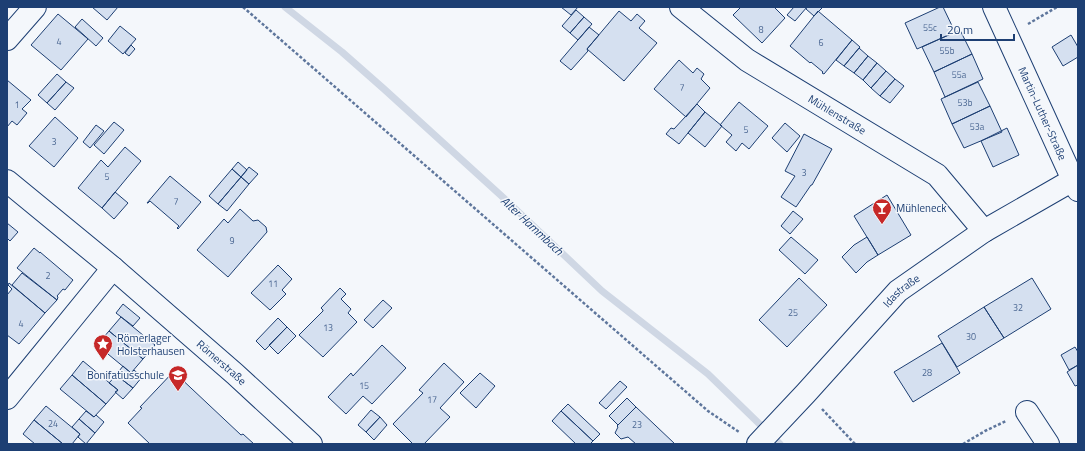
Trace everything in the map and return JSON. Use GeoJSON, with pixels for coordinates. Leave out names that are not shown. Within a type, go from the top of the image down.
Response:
{"type":"FeatureCollection","features":[{"type":"Feature","properties":{"kind":"street"},"geometry":{"type":"LineString","coordinates":[[7,39],[35,7]]}},
{"type":"Feature","properties":{"kind":"street","name":"Mühlenstraße"},"geometry":{"type":"LineString","coordinates":[[681,7],[747,60],[937,175],[984,231]]}},
{"type":"Feature","properties":{"kind":"street","name":"Martin-Luther-Straße"},"geometry":{"type":"LineString","coordinates":[[994,7],[1076,182]]}},
{"type":"Feature","properties":{"kind":"street","name":"Römerstraße"},"geometry":{"type":"LineString","coordinates":[[7,181],[113,268],[235,374],[311,444]]}},
{"type":"Feature","properties":{"kind":"street","name":"Idastraße"},"geometry":{"type":"LineString","coordinates":[[755,439],[800,400],[898,291],[984,231],[1076,182]]}},
{"type":"Feature","properties":{"kind":"street"},"geometry":{"type":"LineString","coordinates":[[7,398],[113,268]]}},
{"type":"Feature","properties":{"kind":"street"},"geometry":{"type":"LineString","coordinates":[[1027,412],[1048,444]]}},
{"type":"Feature","properties":{"kind":"path"},"geometry":{"type":"LineString","coordinates":[[243,7],[708,411],[755,439]]}},
{"type":"Feature","properties":{"kind":"path"},"geometry":{"type":"LineString","coordinates":[[1008,36],[1057,7]]}},
{"type":"Feature","properties":{"kind":"path"},"geometry":{"type":"LineString","coordinates":[[800,400],[855,444]]}},
{"type":"Feature","properties":{"kind":"path"},"geometry":{"type":"LineString","coordinates":[[963,444],[999,424],[1027,412]]}},
{"type":"Feature","properties":{"kind":"building"},"geometry":{"type":"Polygon","coordinates":[[[92,7],[118,7],[107,20],[92,7]]]}},
{"type":"Feature","properties":{"kind":"building"},"geometry":{"type":"Polygon","coordinates":[[[561,7],[578,7],[571,15],[561,7]]]}},
{"type":"Feature","properties":{"kind":"building"},"geometry":{"type":"Polygon","coordinates":[[[741,7],[774,7],[785,18],[762,43],[733,15],[741,7]]]}},
{"type":"Feature","properties":{"kind":"building"},"geometry":{"type":"Polygon","coordinates":[[[794,7],[807,7],[795,21],[787,15],[794,7]]]}},
{"type":"Feature","properties":{"kind":"building"},"geometry":{"type":"Polygon","coordinates":[[[807,7],[823,7],[814,16],[806,9],[807,7]]]}},
{"type":"Feature","properties":{"kind":"building"},"geometry":{"type":"Polygon","coordinates":[[[943,7],[955,32],[917,49],[905,23],[943,7]]]}},
{"type":"Feature","properties":{"kind":"building"},"geometry":{"type":"Polygon","coordinates":[[[576,10],[584,17],[570,33],[562,26],[576,10]]]}},
{"type":"Feature","properties":{"kind":"building"},"geometry":{"type":"Polygon","coordinates":[[[619,11],[631,21],[637,14],[645,21],[639,28],[657,43],[624,81],[587,49],[619,11]]]}},
{"type":"Feature","properties":{"kind":"building"},"geometry":{"type":"Polygon","coordinates":[[[818,11],[852,40],[824,74],[790,46],[818,11]]]}},
{"type":"Feature","properties":{"kind":"building"},"geometry":{"type":"Polygon","coordinates":[[[58,14],[88,39],[61,70],[31,45],[58,14]]]}},
{"type":"Feature","properties":{"kind":"building"},"geometry":{"type":"Polygon","coordinates":[[[584,17],[592,24],[578,40],[570,33],[584,17]]]}},
{"type":"Feature","properties":{"kind":"building"},"geometry":{"type":"Polygon","coordinates":[[[82,19],[103,38],[96,46],[75,27],[82,19]]]}},
{"type":"Feature","properties":{"kind":"building"},"geometry":{"type":"Polygon","coordinates":[[[120,26],[136,39],[123,54],[108,41],[120,26]]]}},
{"type":"Feature","properties":{"kind":"building"},"geometry":{"type":"Polygon","coordinates":[[[589,27],[599,35],[587,49],[588,51],[571,70],[560,61],[589,27]]]}},
{"type":"Feature","properties":{"kind":"building"},"geometry":{"type":"Polygon","coordinates":[[[960,30],[972,54],[934,72],[922,47],[960,30]]]}},
{"type":"Feature","properties":{"kind":"building"},"geometry":{"type":"Polygon","coordinates":[[[1071,35],[1078,47],[1078,57],[1063,66],[1052,47],[1071,35]]]}},
{"type":"Feature","properties":{"kind":"building"},"geometry":{"type":"Polygon","coordinates":[[[852,40],[860,47],[844,66],[836,60],[852,40]]]}},
{"type":"Feature","properties":{"kind":"building"},"geometry":{"type":"Polygon","coordinates":[[[131,45],[135,49],[129,56],[125,53],[131,45]]]}},
{"type":"Feature","properties":{"kind":"building"},"geometry":{"type":"Polygon","coordinates":[[[859,48],[868,56],[854,73],[844,66],[859,48]]]}},
{"type":"Feature","properties":{"kind":"building"},"geometry":{"type":"Polygon","coordinates":[[[972,54],[983,79],[945,97],[934,72],[972,54]]]}},
{"type":"Feature","properties":{"kind":"building"},"geometry":{"type":"Polygon","coordinates":[[[868,56],[877,63],[863,80],[854,73],[868,56]]]}},
{"type":"Feature","properties":{"kind":"building"},"geometry":{"type":"Polygon","coordinates":[[[679,60],[693,73],[697,68],[704,74],[701,79],[710,88],[686,117],[654,89],[679,60]]]}},
{"type":"Feature","properties":{"kind":"building"},"geometry":{"type":"Polygon","coordinates":[[[877,63],[886,71],[871,88],[863,80],[877,63]]]}},
{"type":"Feature","properties":{"kind":"building"},"geometry":{"type":"Polygon","coordinates":[[[886,71],[895,79],[880,96],[871,88],[886,71]]]}},
{"type":"Feature","properties":{"kind":"building"},"geometry":{"type":"Polygon","coordinates":[[[57,74],[66,82],[47,103],[38,95],[57,74]]]}},
{"type":"Feature","properties":{"kind":"building"},"geometry":{"type":"Polygon","coordinates":[[[895,79],[904,86],[890,103],[880,96],[895,79]]]}},
{"type":"Feature","properties":{"kind":"building"},"geometry":{"type":"Polygon","coordinates":[[[7,80],[31,100],[22,109],[27,113],[17,125],[12,121],[7,127],[7,80]]]}},
{"type":"Feature","properties":{"kind":"building"},"geometry":{"type":"Polygon","coordinates":[[[66,82],[74,88],[55,110],[47,103],[66,82]]]}},
{"type":"Feature","properties":{"kind":"building"},"geometry":{"type":"Polygon","coordinates":[[[978,82],[990,106],[952,124],[941,99],[978,82]]]}},
{"type":"Feature","properties":{"kind":"building"},"geometry":{"type":"Polygon","coordinates":[[[739,102],[768,126],[749,149],[742,143],[736,151],[726,142],[732,135],[720,125],[739,102]]]}},
{"type":"Feature","properties":{"kind":"building"},"geometry":{"type":"Polygon","coordinates":[[[697,104],[705,112],[679,144],[666,134],[671,128],[674,129],[697,104]]]}},
{"type":"Feature","properties":{"kind":"building"},"geometry":{"type":"Polygon","coordinates":[[[990,106],[1002,132],[964,148],[952,124],[990,106]]]}},
{"type":"Feature","properties":{"kind":"building"},"geometry":{"type":"Polygon","coordinates":[[[705,112],[722,126],[705,147],[688,133],[705,112]]]}},
{"type":"Feature","properties":{"kind":"building"},"geometry":{"type":"Polygon","coordinates":[[[55,117],[78,138],[54,167],[29,146],[55,117]]]}},
{"type":"Feature","properties":{"kind":"building"},"geometry":{"type":"Polygon","coordinates":[[[114,122],[124,130],[104,154],[94,145],[114,122]]]}},
{"type":"Feature","properties":{"kind":"building"},"geometry":{"type":"Polygon","coordinates":[[[785,123],[800,136],[787,152],[772,138],[785,123]]]}},
{"type":"Feature","properties":{"kind":"building"},"geometry":{"type":"Polygon","coordinates":[[[96,125],[104,131],[90,148],[83,142],[96,125]]]}},
{"type":"Feature","properties":{"kind":"building"},"geometry":{"type":"Polygon","coordinates":[[[1007,128],[1019,155],[993,167],[981,141],[1007,128]]]}},
{"type":"Feature","properties":{"kind":"building"},"geometry":{"type":"Polygon","coordinates":[[[804,134],[832,149],[812,185],[796,207],[781,197],[795,176],[785,171],[804,134]]]}},
{"type":"Feature","properties":{"kind":"building"},"geometry":{"type":"Polygon","coordinates":[[[125,147],[141,161],[102,208],[78,188],[101,160],[108,167],[125,147]]]}},
{"type":"Feature","properties":{"kind":"building"},"geometry":{"type":"Polygon","coordinates":[[[238,162],[247,170],[241,177],[232,169],[238,162]]]}},
{"type":"Feature","properties":{"kind":"building"},"geometry":{"type":"Polygon","coordinates":[[[249,167],[258,174],[249,184],[241,177],[249,167]]]}},
{"type":"Feature","properties":{"kind":"building"},"geometry":{"type":"Polygon","coordinates":[[[232,169],[241,177],[218,204],[209,196],[232,169]]]}},
{"type":"Feature","properties":{"kind":"building"},"geometry":{"type":"Polygon","coordinates":[[[170,176],[201,202],[178,229],[177,228],[179,226],[150,201],[147,203],[170,176]]]}},
{"type":"Feature","properties":{"kind":"building"},"geometry":{"type":"Polygon","coordinates":[[[241,177],[249,184],[227,211],[218,204],[241,177]]]}},
{"type":"Feature","properties":{"kind":"building"},"geometry":{"type":"Polygon","coordinates":[[[115,192],[128,203],[114,219],[102,208],[115,192]]]}},
{"type":"Feature","properties":{"kind":"building","name":"Mühleneck"},"geometry":{"type":"Polygon","coordinates":[[[887,195],[911,235],[878,255],[854,216],[887,195]]]}},
{"type":"Feature","properties":{"kind":"building"},"geometry":{"type":"Polygon","coordinates":[[[240,209],[253,221],[258,220],[266,227],[267,232],[228,277],[197,250],[224,219],[228,223],[240,209]]]}},
{"type":"Feature","properties":{"kind":"building"},"geometry":{"type":"Polygon","coordinates":[[[793,211],[803,219],[790,234],[781,226],[793,211]]]}},
{"type":"Feature","properties":{"kind":"building"},"geometry":{"type":"Polygon","coordinates":[[[7,223],[18,232],[10,241],[7,238],[7,223]]]}},
{"type":"Feature","properties":{"kind":"building"},"geometry":{"type":"Polygon","coordinates":[[[791,237],[818,260],[805,274],[779,250],[791,237]]]}},
{"type":"Feature","properties":{"kind":"building"},"geometry":{"type":"Polygon","coordinates":[[[867,237],[878,255],[867,262],[856,273],[842,257],[854,245],[867,237]]]}},
{"type":"Feature","properties":{"kind":"building"},"geometry":{"type":"Polygon","coordinates":[[[34,248],[73,280],[65,290],[63,289],[57,296],[57,300],[17,268],[34,248]]]}},
{"type":"Feature","properties":{"kind":"building"},"geometry":{"type":"Polygon","coordinates":[[[278,265],[292,279],[282,290],[286,294],[270,310],[251,293],[278,265]]]}},
{"type":"Feature","properties":{"kind":"building"},"geometry":{"type":"Polygon","coordinates":[[[22,273],[57,300],[45,313],[12,285],[22,273]]]}},
{"type":"Feature","properties":{"kind":"building"},"geometry":{"type":"Polygon","coordinates":[[[799,278],[827,305],[787,347],[759,320],[799,278]]]}},
{"type":"Feature","properties":{"kind":"building"},"geometry":{"type":"Polygon","coordinates":[[[1032,278],[1051,309],[1004,338],[984,307],[1032,278]]]}},
{"type":"Feature","properties":{"kind":"building"},"geometry":{"type":"Polygon","coordinates":[[[9,283],[45,313],[19,344],[7,335],[7,295],[12,289],[8,285],[9,283]]]}},
{"type":"Feature","properties":{"kind":"building"},"geometry":{"type":"Polygon","coordinates":[[[340,288],[346,294],[341,299],[351,309],[348,313],[357,322],[323,357],[299,335],[323,311],[321,308],[340,288]]]}},
{"type":"Feature","properties":{"kind":"building"},"geometry":{"type":"Polygon","coordinates":[[[383,300],[392,308],[373,328],[364,320],[383,300]]]}},
{"type":"Feature","properties":{"kind":"building"},"geometry":{"type":"Polygon","coordinates":[[[123,304],[140,318],[133,326],[116,313],[123,304]]]}},
{"type":"Feature","properties":{"kind":"building"},"geometry":{"type":"Polygon","coordinates":[[[984,307],[1004,338],[957,367],[938,336],[984,307]]]}},
{"type":"Feature","properties":{"kind":"building"},"geometry":{"type":"Polygon","coordinates":[[[121,317],[155,345],[143,359],[109,331],[121,317]]]}},
{"type":"Feature","properties":{"kind":"building"},"geometry":{"type":"Polygon","coordinates":[[[278,318],[287,327],[265,350],[256,341],[278,318]]]}},
{"type":"Feature","properties":{"kind":"building"},"geometry":{"type":"Polygon","coordinates":[[[287,327],[296,336],[278,354],[269,345],[287,327]]]}},
{"type":"Feature","properties":{"kind":"building"},"geometry":{"type":"Polygon","coordinates":[[[109,331],[143,359],[131,373],[97,345],[109,331]]]}},
{"type":"Feature","properties":{"kind":"building"},"geometry":{"type":"Polygon","coordinates":[[[942,343],[960,373],[913,402],[894,372],[942,343]]]}},
{"type":"Feature","properties":{"kind":"building"},"geometry":{"type":"Polygon","coordinates":[[[382,345],[406,368],[372,404],[363,396],[346,414],[328,397],[351,373],[353,376],[382,345]]]}},
{"type":"Feature","properties":{"kind":"building"},"geometry":{"type":"Polygon","coordinates":[[[1075,347],[1078,352],[1078,365],[1069,370],[1061,355],[1075,347]]]}},
{"type":"Feature","properties":{"kind":"building"},"geometry":{"type":"Polygon","coordinates":[[[83,361],[118,390],[106,404],[72,375],[83,361]]]}},
{"type":"Feature","properties":{"kind":"building"},"geometry":{"type":"Polygon","coordinates":[[[444,363],[464,382],[440,408],[450,417],[424,444],[413,444],[393,424],[423,393],[419,390],[444,363]]]}},
{"type":"Feature","properties":{"kind":"building"},"geometry":{"type":"Polygon","coordinates":[[[1078,365],[1078,385],[1075,386],[1067,372],[1078,365]]]}},
{"type":"Feature","properties":{"kind":"building"},"geometry":{"type":"Polygon","coordinates":[[[123,366],[131,373],[134,370],[142,377],[133,388],[116,375],[123,366]]]}},
{"type":"Feature","properties":{"kind":"building"},"geometry":{"type":"Polygon","coordinates":[[[175,370],[177,371],[175,373],[241,435],[243,434],[254,444],[150,444],[128,423],[142,408],[140,407],[175,370]]]}},
{"type":"Feature","properties":{"kind":"building"},"geometry":{"type":"Polygon","coordinates":[[[480,373],[495,386],[476,408],[460,393],[480,373]]]}},
{"type":"Feature","properties":{"kind":"building"},"geometry":{"type":"Polygon","coordinates":[[[72,375],[106,404],[94,417],[60,389],[72,375]]]}},
{"type":"Feature","properties":{"kind":"building"},"geometry":{"type":"Polygon","coordinates":[[[116,375],[133,388],[123,399],[115,392],[118,390],[109,383],[116,375]]]}},
{"type":"Feature","properties":{"kind":"building"},"geometry":{"type":"Polygon","coordinates":[[[620,381],[627,387],[606,409],[599,403],[620,381]]]}},
{"type":"Feature","properties":{"kind":"building"},"geometry":{"type":"Polygon","coordinates":[[[627,398],[636,407],[618,425],[609,416],[627,398]]]}},
{"type":"Feature","properties":{"kind":"building"},"geometry":{"type":"Polygon","coordinates":[[[568,404],[600,434],[593,441],[561,411],[568,404]]]}},
{"type":"Feature","properties":{"kind":"building"},"geometry":{"type":"Polygon","coordinates":[[[46,406],[80,434],[72,444],[63,444],[34,420],[46,406]]]}},
{"type":"Feature","properties":{"kind":"building"},"geometry":{"type":"Polygon","coordinates":[[[636,407],[675,444],[636,444],[628,437],[621,439],[615,433],[618,427],[617,426],[636,407]]]}},
{"type":"Feature","properties":{"kind":"building"},"geometry":{"type":"Polygon","coordinates":[[[371,410],[380,417],[366,432],[358,425],[371,410]]]}},
{"type":"Feature","properties":{"kind":"building"},"geometry":{"type":"Polygon","coordinates":[[[86,411],[94,417],[96,415],[104,422],[95,433],[79,419],[86,411]]]}},
{"type":"Feature","properties":{"kind":"building"},"geometry":{"type":"Polygon","coordinates":[[[561,411],[593,441],[590,444],[576,444],[552,421],[561,411]]]}},
{"type":"Feature","properties":{"kind":"building"},"geometry":{"type":"Polygon","coordinates":[[[380,417],[387,425],[374,440],[366,432],[380,417]]]}},
{"type":"Feature","properties":{"kind":"building"},"geometry":{"type":"Polygon","coordinates":[[[79,419],[95,433],[86,444],[78,437],[80,434],[72,427],[79,419]]]}},
{"type":"Feature","properties":{"kind":"building"},"geometry":{"type":"Polygon","coordinates":[[[34,420],[63,444],[35,444],[23,434],[34,420]]]}},
{"type":"Feature","properties":{"kind":"waterway","name":"Alter Hammbach"},"geometry":{"type":"LineString","coordinates":[[285,7],[342,52],[384,89],[508,202],[602,291],[708,374],[780,444]]}},
{"type":"Feature","properties":{"kind":"place","name":"Mühleneck"},"geometry":{"type":"Point","coordinates":[882,225]}},
{"type":"Feature","properties":{"kind":"place","name":"Römerlager Holsterhausen"},"geometry":{"type":"Point","coordinates":[103,361]}},
{"type":"Feature","properties":{"kind":"place","name":"Bonifatiusschule"},"geometry":{"type":"Point","coordinates":[178,392]}}]}
